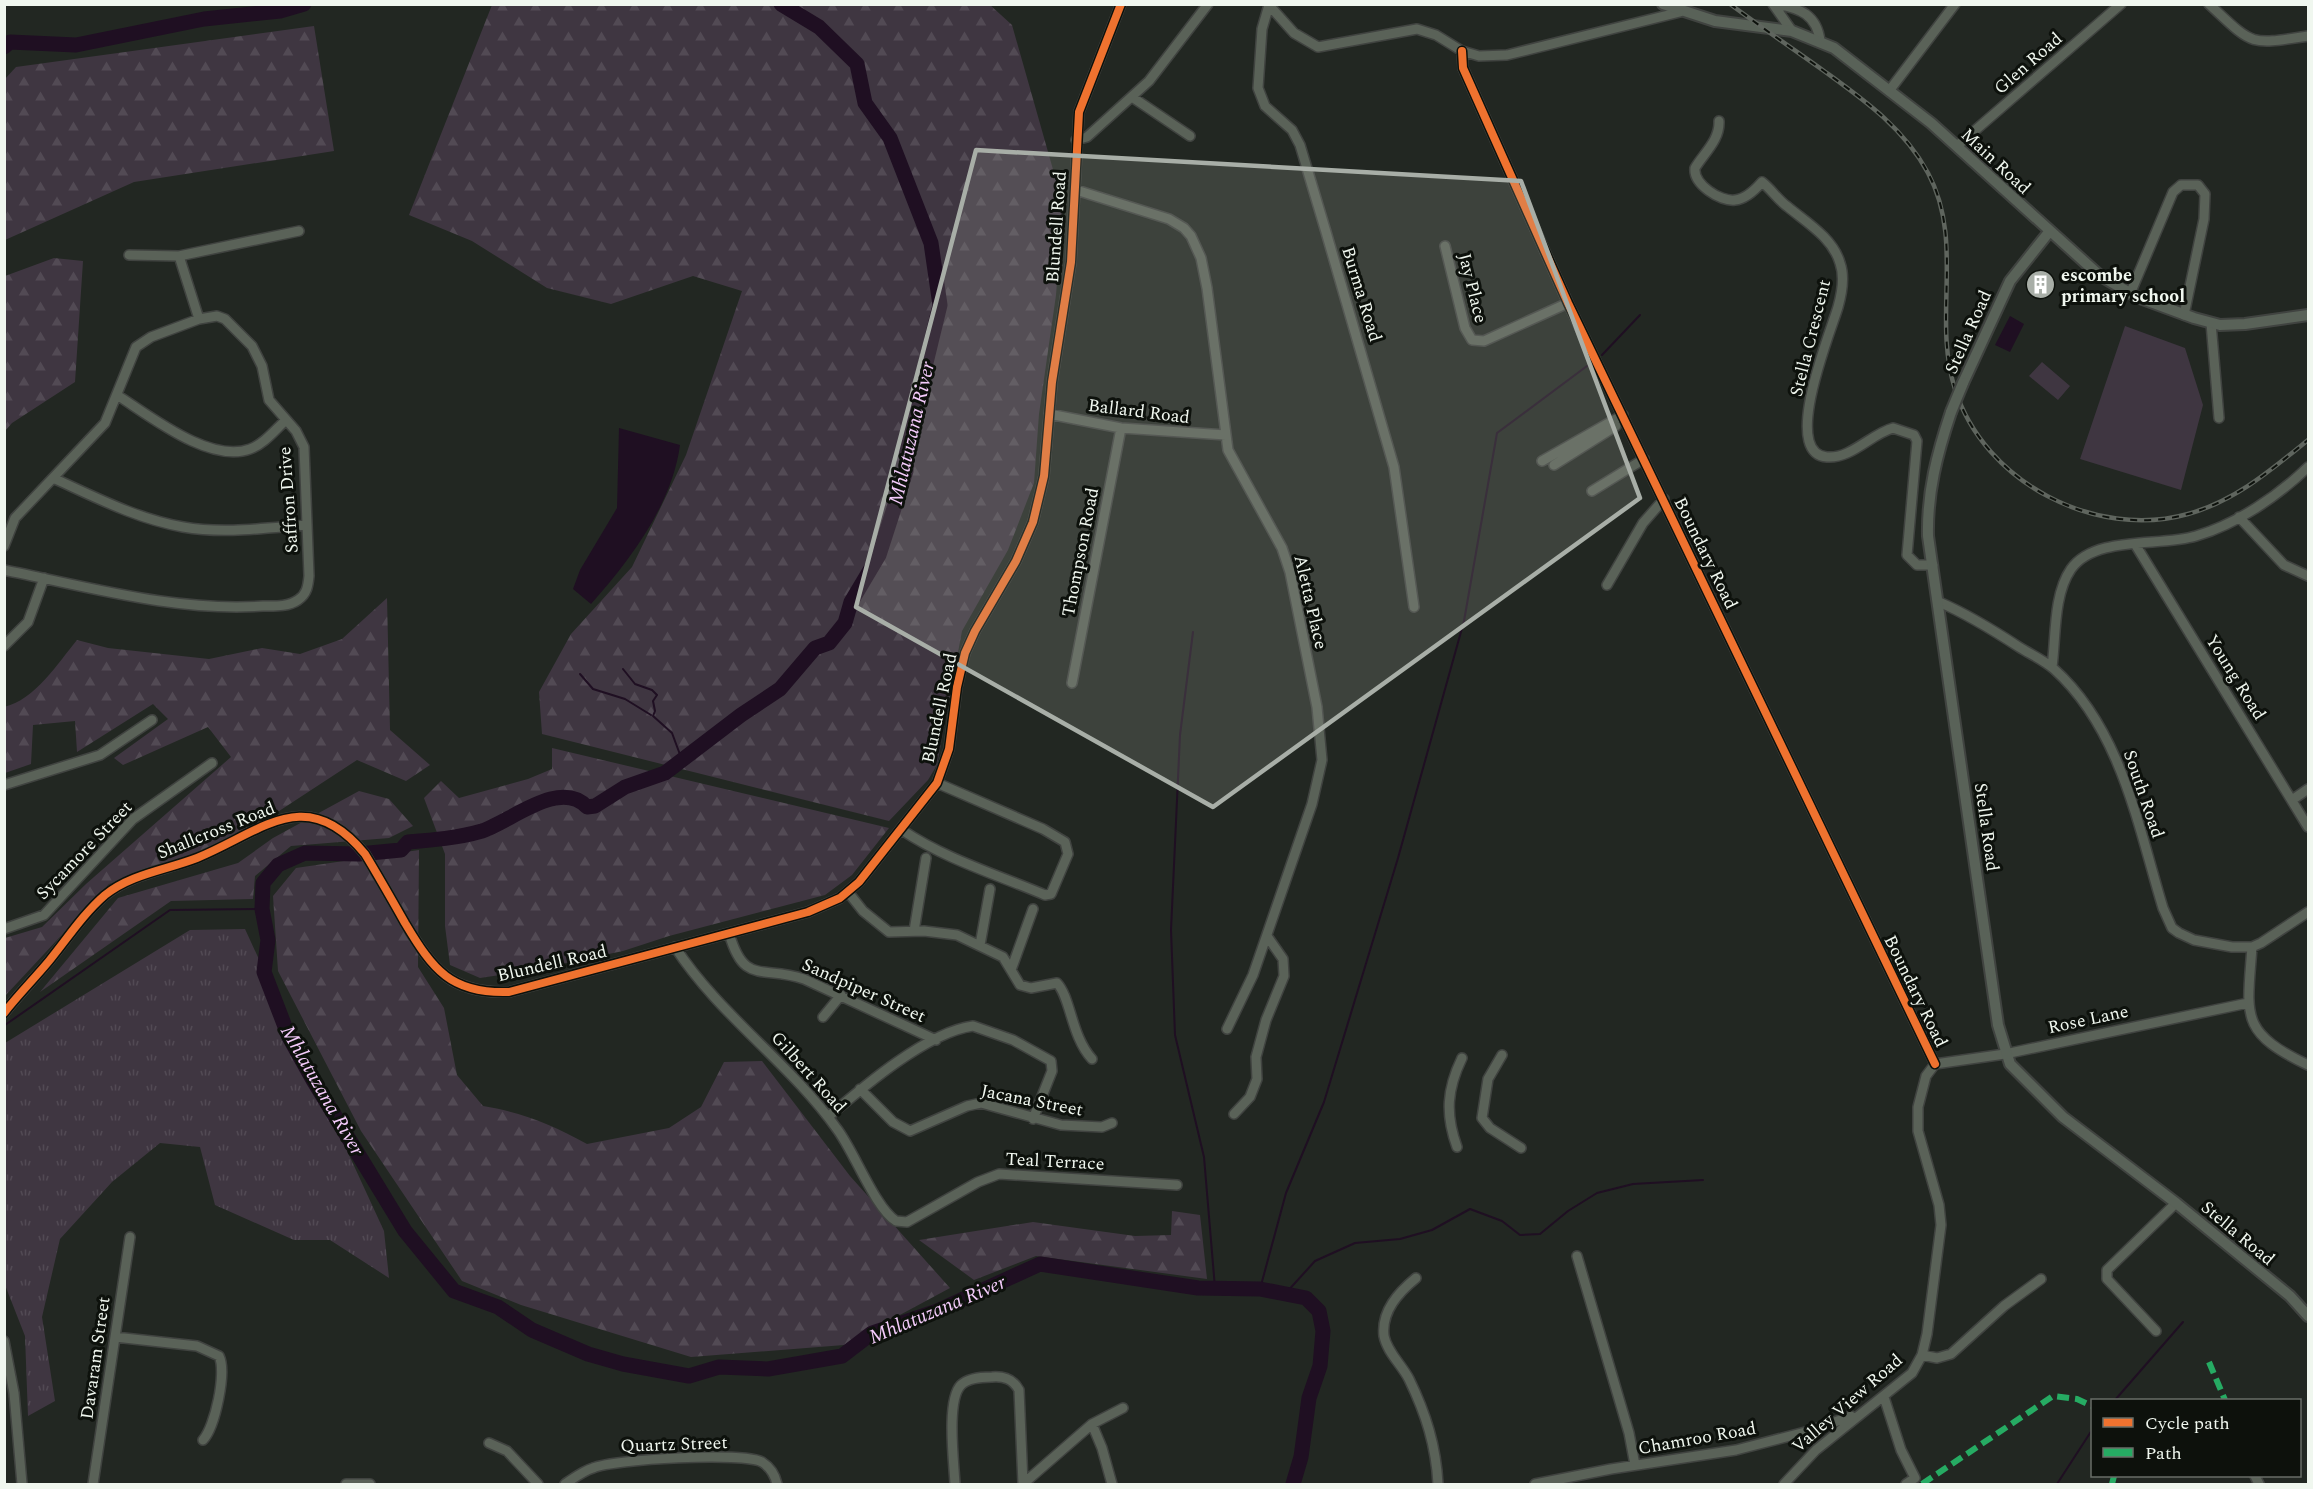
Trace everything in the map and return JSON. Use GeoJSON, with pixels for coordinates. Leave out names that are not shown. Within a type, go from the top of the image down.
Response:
{"type":"FeatureCollection","features":[{"type":"Feature","properties":{"kind":"main road","name":"Main Road"},"geometry":{"type":"LineString","coordinates":[[1663,4],[1680,12],[1714,21],[1792,31],[1820,41],[1847,58],[1957,146],[2099,275],[2130,294],[2211,323],[2245,324],[2308,315]]}},
{"type":"Feature","properties":{"kind":"main road","name":"Stella Road"},"geometry":{"type":"LineString","coordinates":[[2049,232],[2010,281],[1963,383],[1938,449],[1929,493],[1928,536],[1998,1025],[2005,1054],[2019,1074],[2062,1117],[2176,1203],[2290,1296],[2308,1316]]}},
{"type":"Feature","properties":{"kind":"street","name":"Blundell Road"},"geometry":{"type":"LineString","coordinates":[[318,819],[352,837],[365,854],[426,958],[442,974],[461,986],[487,992],[509,992],[808,912],[848,892],[872,868],[937,783],[949,749],[957,687],[965,654],[975,631],[1016,561],[1040,500],[1049,414],[1071,262],[1079,112],[1121,4]]}},
{"type":"Feature","properties":{"kind":"street"},"geometry":{"type":"LineString","coordinates":[[1076,140],[1087,138],[1149,81],[1208,4]]}},
{"type":"Feature","properties":{"kind":"street"},"geometry":{"type":"LineString","coordinates":[[1775,4],[1792,31]]}},
{"type":"Feature","properties":{"kind":"street"},"geometry":{"type":"LineString","coordinates":[[1775,4],[1798,10],[1812,18],[1818,27],[1820,41]]}},
{"type":"Feature","properties":{"kind":"street"},"geometry":{"type":"LineString","coordinates":[[1889,91],[1955,4]]}},
{"type":"Feature","properties":{"kind":"street","name":"Glen Road"},"geometry":{"type":"LineString","coordinates":[[1957,146],[2121,4]]}},
{"type":"Feature","properties":{"kind":"street"},"geometry":{"type":"LineString","coordinates":[[2209,4],[2245,38],[2256,42],[2308,36]]}},
{"type":"Feature","properties":{"kind":"street"},"geometry":{"type":"LineString","coordinates":[[1268,5],[1294,33],[1318,46],[1416,29],[1436,36],[1462,51],[1479,56],[1507,55],[1680,12]]}},
{"type":"Feature","properties":{"kind":"street","name":"Burma Road"},"geometry":{"type":"LineString","coordinates":[[1268,5],[1262,29],[1258,88],[1265,106],[1292,130],[1303,156],[1394,467],[1414,607]]}},
{"type":"Feature","properties":{"kind":"street","name":"Boundary Road"},"geometry":{"type":"LineString","coordinates":[[1462,51],[1463,68],[1467,78],[1568,303],[1935,1064]]}},
{"type":"Feature","properties":{"kind":"street"},"geometry":{"type":"LineString","coordinates":[[1132,97],[1190,136]]}},
{"type":"Feature","properties":{"kind":"street","name":"Stella Crescent"},"geometry":{"type":"LineString","coordinates":[[1719,121],[1713,144],[1695,168],[1697,178],[1708,189],[1726,200],[1742,199],[1762,182],[1775,192],[1786,207],[1806,219],[1835,251],[1840,261],[1843,275],[1841,292],[1812,387],[1808,416],[1808,436],[1811,448],[1817,454],[1831,457],[1852,450],[1893,428],[1914,435],[1917,441],[1907,555],[1917,565],[1933,566]]}},
{"type":"Feature","properties":{"kind":"street"},"geometry":{"type":"LineString","coordinates":[[2130,294],[2173,192],[2181,185],[2198,185],[2205,194],[2204,219],[2184,315]]}},
{"type":"Feature","properties":{"kind":"street","name":"Aletta Place"},"geometry":{"type":"LineString","coordinates":[[1076,190],[1169,219],[1184,228],[1201,258],[1226,435],[1234,464],[1276,535],[1290,572],[1322,745],[1322,760],[1311,804],[1253,975],[1227,1029]]}},
{"type":"Feature","properties":{"kind":"street"},"geometry":{"type":"LineString","coordinates":[[129,255],[179,256],[299,231]]}},
{"type":"Feature","properties":{"kind":"street","name":"Jay Place"},"geometry":{"type":"LineString","coordinates":[[1445,246],[1465,328],[1472,340],[1484,341],[1568,303]]}},
{"type":"Feature","properties":{"kind":"street"},"geometry":{"type":"LineString","coordinates":[[179,256],[199,319]]}},
{"type":"Feature","properties":{"kind":"street","name":"Saffron Drive"},"geometry":{"type":"LineString","coordinates":[[4,546],[15,518],[105,423],[128,363],[141,343],[199,319],[217,316],[225,319],[247,339],[258,354],[269,400],[301,438],[304,447],[308,585],[305,593],[291,603],[200,607],[4,570]]}},
{"type":"Feature","properties":{"kind":"street"},"geometry":{"type":"LineString","coordinates":[[2211,323],[2219,418]]}},
{"type":"Feature","properties":{"kind":"street"},"geometry":{"type":"LineString","coordinates":[[117,395],[190,439],[222,452],[252,449],[286,420]]}},
{"type":"Feature","properties":{"kind":"street","name":"Ballard Road"},"geometry":{"type":"LineString","coordinates":[[1049,414],[1121,428],[1226,435]]}},
{"type":"Feature","properties":{"kind":"street"},"geometry":{"type":"LineString","coordinates":[[1542,461],[1624,418]]}},
{"type":"Feature","properties":{"kind":"street"},"geometry":{"type":"LineString","coordinates":[[1554,465],[1624,418]]}},
{"type":"Feature","properties":{"kind":"street","name":"Thompson Road"},"geometry":{"type":"LineString","coordinates":[[1072,683],[1121,428]]}},
{"type":"Feature","properties":{"kind":"street"},"geometry":{"type":"LineString","coordinates":[[1592,491],[1644,459]]}},
{"type":"Feature","properties":{"kind":"street"},"geometry":{"type":"LineString","coordinates":[[2052,668],[2061,593],[2072,568],[2089,554],[2100,549],[2195,537],[2239,517],[2278,493],[2308,467]]}},
{"type":"Feature","properties":{"kind":"street"},"geometry":{"type":"LineString","coordinates":[[54,478],[133,513],[185,527],[236,530],[307,525]]}},
{"type":"Feature","properties":{"kind":"street"},"geometry":{"type":"LineString","coordinates":[[1607,585],[1643,523],[1664,499]]}},
{"type":"Feature","properties":{"kind":"street"},"geometry":{"type":"LineString","coordinates":[[2239,517],[2284,565],[2308,576]]}},
{"type":"Feature","properties":{"kind":"street","name":"Young Road"},"geometry":{"type":"LineString","coordinates":[[2135,544],[2308,827]]}},
{"type":"Feature","properties":{"kind":"street"},"geometry":{"type":"LineString","coordinates":[[4,646],[28,622],[44,578]]}},
{"type":"Feature","properties":{"kind":"street","name":"South Road"},"geometry":{"type":"LineString","coordinates":[[1939,602],[1977,621],[2052,668],[2103,732],[2119,765],[2163,908],[2172,928],[2194,940],[2252,947]]}},
{"type":"Feature","properties":{"kind":"street"},"geometry":{"type":"LineString","coordinates":[[4,785],[100,754],[153,720]]}},
{"type":"Feature","properties":{"kind":"street","name":"Sycamore Street"},"geometry":{"type":"LineString","coordinates":[[4,930],[44,915],[134,819],[212,763]]}},
{"type":"Feature","properties":{"kind":"street"},"geometry":{"type":"LineString","coordinates":[[902,830],[936,849],[1046,895],[1051,894],[1068,854],[1065,842],[1043,829],[937,783]]}},
{"type":"Feature","properties":{"kind":"street"},"geometry":{"type":"LineString","coordinates":[[2292,800],[2308,789]]}},
{"type":"Feature","properties":{"kind":"street","name":"Shallcross Road"},"geometry":{"type":"LineString","coordinates":[[4,1013],[87,912],[119,885],[195,858],[272,821],[290,817],[318,819]]}},
{"type":"Feature","properties":{"kind":"street"},"geometry":{"type":"LineString","coordinates":[[914,931],[926,858]]}},
{"type":"Feature","properties":{"kind":"street"},"geometry":{"type":"LineString","coordinates":[[980,945],[990,889]]}},
{"type":"Feature","properties":{"kind":"street"},"geometry":{"type":"LineString","coordinates":[[848,892],[863,911],[889,932],[914,931],[957,935],[1003,957],[1016,982],[1026,987],[1054,983],[1059,985],[1078,1038],[1092,1059]]}},
{"type":"Feature","properties":{"kind":"street"},"geometry":{"type":"LineString","coordinates":[[1011,970],[1033,909]]}},
{"type":"Feature","properties":{"kind":"street"},"geometry":{"type":"LineString","coordinates":[[2308,912],[2252,947],[2248,1002],[2252,1022],[2267,1040],[2308,1065]]}},
{"type":"Feature","properties":{"kind":"street","name":"Sandpiper Street"},"geometry":{"type":"LineString","coordinates":[[729,933],[742,962],[751,970],[791,974],[842,995],[936,1040]]}},
{"type":"Feature","properties":{"kind":"street"},"geometry":{"type":"LineString","coordinates":[[1234,1114],[1250,1097],[1257,1078],[1256,1057],[1263,1029],[1284,976],[1283,959],[1266,936]]}},
{"type":"Feature","properties":{"kind":"street","name":"Gilbert Road"},"geometry":{"type":"LineString","coordinates":[[675,947],[698,980],[828,1117],[847,1143],[888,1215],[896,1221],[908,1222]]}},
{"type":"Feature","properties":{"kind":"street"},"geometry":{"type":"LineString","coordinates":[[823,1017],[842,995]]}},
{"type":"Feature","properties":{"kind":"street","name":"Rose Lane"},"geometry":{"type":"LineString","coordinates":[[1935,1064],[2005,1054],[2248,1002]]}},
{"type":"Feature","properties":{"kind":"street"},"geometry":{"type":"LineString","coordinates":[[828,1117],[860,1089],[936,1040],[966,1027],[981,1027],[1048,1059],[1052,1064],[1052,1071],[1033,1119]]}},
{"type":"Feature","properties":{"kind":"street"},"geometry":{"type":"LineString","coordinates":[[1502,1055],[1488,1079],[1482,1118],[1490,1128],[1521,1148]]}},
{"type":"Feature","properties":{"kind":"street"},"geometry":{"type":"LineString","coordinates":[[1457,1147],[1449,1120],[1448,1105],[1450,1089],[1462,1058]]}},
{"type":"Feature","properties":{"kind":"street","name":"Valley View Road"},"geometry":{"type":"LineString","coordinates":[[1784,1485],[1816,1450],[1912,1373],[1922,1355],[1927,1334],[1941,1215],[1918,1131],[1918,1107],[1926,1076],[1935,1064]]}},
{"type":"Feature","properties":{"kind":"street","name":"Jacana Street"},"geometry":{"type":"LineString","coordinates":[[860,1089],[893,1122],[910,1131],[974,1104],[994,1106],[1033,1119],[1085,1128],[1102,1127],[1112,1123]]}},
{"type":"Feature","properties":{"kind":"street","name":"Teal Terrace"},"geometry":{"type":"LineString","coordinates":[[908,1222],[978,1182],[999,1174],[1177,1185]]}},
{"type":"Feature","properties":{"kind":"street"},"geometry":{"type":"LineString","coordinates":[[2156,1331],[2107,1279],[2107,1270],[2176,1203]]}},
{"type":"Feature","properties":{"kind":"street","name":"Davaram Street"},"geometry":{"type":"LineString","coordinates":[[93,1485],[130,1236]]}},
{"type":"Feature","properties":{"kind":"street"},"geometry":{"type":"LineString","coordinates":[[1577,1256],[1626,1422],[1635,1465]]}},
{"type":"Feature","properties":{"kind":"street"},"geometry":{"type":"LineString","coordinates":[[1416,1278],[1404,1287],[1390,1305],[1384,1335],[1387,1344],[1409,1378],[1431,1430],[1438,1485]]}},
{"type":"Feature","properties":{"kind":"street"},"geometry":{"type":"LineString","coordinates":[[1922,1355],[1937,1358],[1951,1354],[2004,1306],[2041,1279]]}},
{"type":"Feature","properties":{"kind":"street"},"geometry":{"type":"LineString","coordinates":[[114,1337],[197,1346],[219,1356],[222,1367],[216,1411],[209,1433],[203,1440]]}},
{"type":"Feature","properties":{"kind":"street"},"geometry":{"type":"LineString","coordinates":[[4,1341],[14,1393],[22,1485]]}},
{"type":"Feature","properties":{"kind":"street"},"geometry":{"type":"LineString","coordinates":[[956,1485],[954,1398],[956,1391],[965,1382],[999,1377],[1016,1385],[1021,1407],[1023,1485]]}},
{"type":"Feature","properties":{"kind":"street"},"geometry":{"type":"LineString","coordinates":[[1884,1397],[1901,1450],[1915,1478],[1906,1485]]}},
{"type":"Feature","properties":{"kind":"street"},"geometry":{"type":"LineString","coordinates":[[1023,1485],[1092,1424],[1123,1408]]}},
{"type":"Feature","properties":{"kind":"street","name":"Chamroo Road"},"geometry":{"type":"LineString","coordinates":[[1535,1485],[1635,1465],[1736,1450],[1813,1430],[1861,1412]]}},
{"type":"Feature","properties":{"kind":"street"},"geometry":{"type":"LineString","coordinates":[[1092,1424],[1102,1448],[1112,1485]]}},
{"type":"Feature","properties":{"kind":"street"},"geometry":{"type":"LineString","coordinates":[[489,1443],[507,1451],[538,1485]]}},
{"type":"Feature","properties":{"kind":"street","name":"Quartz Street"},"geometry":{"type":"LineString","coordinates":[[565,1485],[593,1468],[622,1461],[740,1458],[762,1462],[774,1474],[777,1485]]}},
{"type":"Feature","properties":{"kind":"street"},"geometry":{"type":"LineString","coordinates":[[346,1485],[370,1485]]}},
{"type":"Feature","properties":{"kind":"highlighted area"},"geometry":{"type":"Polygon","coordinates":[[[976,150],[1521,181],[1640,498],[1213,807],[856,607],[976,150]]]}},
{"type":"Feature","properties":{"kind":"green space"},"geometry":{"type":"Polygon","coordinates":[[[989,4],[1012,25],[1054,173],[1063,171],[1063,207],[1056,295],[1039,414],[1034,483],[1008,550],[962,631],[937,765],[928,780],[889,821],[542,734],[539,692],[571,634],[632,567],[686,455],[742,291],[693,276],[611,304],[547,288],[472,241],[409,215],[492,5],[989,4]]]}},
{"type":"Feature","properties":{"kind":"green space"},"geometry":{"type":"Polygon","coordinates":[[[314,26],[334,151],[134,182],[5,240],[5,79],[16,67],[314,26]]]}},
{"type":"Feature","properties":{"kind":"green space"},"geometry":{"type":"Polygon","coordinates":[[[54,258],[83,261],[75,382],[12,423],[5,431],[5,276],[54,258]]]}},
{"type":"Feature","properties":{"kind":"green space"},"geometry":{"type":"Polygon","coordinates":[[[2125,326],[2185,348],[2203,405],[2181,490],[2080,459],[2125,326]]]}},
{"type":"Feature","properties":{"kind":"green space"},"geometry":{"type":"Polygon","coordinates":[[[2042,362],[2070,386],[2058,400],[2029,376],[2042,362]]]}},
{"type":"Feature","properties":{"kind":"green space"},"geometry":{"type":"Polygon","coordinates":[[[387,598],[390,730],[430,765],[406,781],[357,760],[273,815],[188,859],[109,884],[5,996],[5,938],[42,927],[86,884],[231,757],[208,727],[123,765],[114,758],[168,719],[153,704],[77,752],[75,721],[33,725],[31,764],[5,773],[4,707],[26,697],[36,689],[77,640],[108,648],[209,659],[262,648],[300,654],[342,639],[387,598]]]}},
{"type":"Feature","properties":{"kind":"green space"},"geometry":{"type":"Polygon","coordinates":[[[552,748],[889,828],[852,875],[825,895],[669,936],[623,951],[527,971],[480,978],[450,965],[445,926],[445,854],[424,798],[441,781],[459,798],[528,779],[552,769],[552,748]]]}},
{"type":"Feature","properties":{"kind":"green space"},"geometry":{"type":"Polygon","coordinates":[[[359,791],[389,799],[413,826],[389,838],[291,846],[255,876],[253,899],[171,901],[40,992],[118,898],[238,863],[273,838],[359,791]]]}},
{"type":"Feature","properties":{"kind":"green space"},"geometry":{"type":"Polygon","coordinates":[[[419,850],[418,967],[444,1008],[457,1075],[483,1106],[536,1120],[587,1144],[669,1128],[701,1107],[724,1062],[762,1061],[850,1176],[950,1288],[844,1345],[691,1357],[521,1305],[462,1281],[361,1131],[278,971],[273,896],[296,868],[419,850]]]}},
{"type":"Feature","properties":{"kind":"green space"},"geometry":{"type":"Polygon","coordinates":[[[245,929],[384,1231],[389,1278],[330,1240],[294,1240],[215,1205],[200,1147],[160,1143],[112,1182],[60,1239],[42,1317],[55,1401],[28,1416],[25,1336],[5,1285],[5,1043],[190,930],[245,929]]]}},
{"type":"Feature","properties":{"kind":"green space"},"geometry":{"type":"Polygon","coordinates":[[[1172,1211],[1200,1215],[1207,1279],[1036,1256],[974,1280],[919,1240],[1033,1222],[1135,1236],[1171,1235],[1172,1211]]]}},
{"type":"Feature","properties":{"kind":"shaded area"},"geometry":{"type":"Polygon","coordinates":[[[2010,316],[2024,324],[2010,352],[1995,345],[2010,316]]]}},
{"type":"Feature","properties":{"kind":"shaded area"},"geometry":{"type":"Polygon","coordinates":[[[619,428],[680,445],[668,489],[659,510],[634,550],[591,604],[573,589],[580,570],[617,508],[619,428]]]}},
{"type":"Feature","properties":{"kind":"waterway","name":"Mhlatuzana River"},"geometry":{"type":"LineString","coordinates":[[4,47],[10,42],[76,45],[204,19],[280,11],[304,4]]}},
{"type":"Feature","properties":{"kind":"waterway","name":"Mhlatuzana River"},"geometry":{"type":"LineString","coordinates":[[781,4],[819,27],[857,64],[865,103],[890,138],[931,243],[940,305],[907,441],[906,471],[879,555],[851,602],[845,623],[829,643],[815,648],[780,689],[741,715],[665,773],[625,787],[595,806],[587,807],[576,799],[563,797],[549,799],[482,831],[408,842],[401,850],[359,854],[305,853],[278,865],[263,883],[262,909],[268,940],[264,972],[289,1037],[405,1231],[454,1291],[498,1307],[532,1330],[588,1354],[623,1364],[689,1376],[719,1367],[768,1369],[842,1356],[872,1333],[937,1311],[1040,1264],[1198,1288],[1260,1289],[1306,1298],[1319,1311],[1323,1331],[1320,1366],[1309,1398],[1301,1457],[1293,1484]]}},
{"type":"Feature","properties":{"kind":"waterway"},"geometry":{"type":"LineString","coordinates":[[1602,355],[1640,315]]}},
{"type":"Feature","properties":{"kind":"waterway"},"geometry":{"type":"LineString","coordinates":[[1260,1289],[1286,1193],[1324,1102],[1398,858],[1464,621],[1497,433],[1587,366]]}},
{"type":"Feature","properties":{"kind":"waterway"},"geometry":{"type":"LineString","coordinates":[[1193,632],[1180,735],[1171,930],[1175,1035],[1204,1157],[1215,1288]]}},
{"type":"Feature","properties":{"kind":"waterway"},"geometry":{"type":"LineString","coordinates":[[623,669],[635,684],[652,690],[657,695],[653,701],[655,711],[653,716],[672,733],[682,760]]}},
{"type":"Feature","properties":{"kind":"waterway"},"geometry":{"type":"LineString","coordinates":[[580,674],[593,689],[625,699],[651,715]]}},
{"type":"Feature","properties":{"kind":"waterway"},"geometry":{"type":"LineString","coordinates":[[5,1025],[170,910],[262,909]]}},
{"type":"Feature","properties":{"kind":"waterway"},"geometry":{"type":"LineString","coordinates":[[1285,1294],[1315,1261],[1355,1243],[1400,1239],[1432,1230],[1470,1209],[1502,1221],[1520,1235],[1540,1234],[1568,1211],[1597,1193],[1633,1184],[1703,1180]]}},
{"type":"Feature","properties":{"kind":"waterway"},"geometry":{"type":"LineString","coordinates":[[2116,1399],[2183,1322]]}},
{"type":"Feature","properties":{"kind":"waterway"},"geometry":{"type":"LineString","coordinates":[[2057,1484],[2091,1432]]}},
{"type":"Feature","properties":{"kind":"railway"},"geometry":{"type":"LineString","coordinates":[[1730,4],[1868,104],[1907,142],[1928,173],[1939,199],[1945,226],[1946,335],[1955,389],[1970,422],[1991,451],[2017,476],[2047,496],[2081,510],[2116,519],[2152,520],[2188,514],[2237,493],[2308,440]]}},
{"type":"Feature","properties":{"kind":"marked path"},"geometry":{"type":"LineString","coordinates":[[2209,1362],[2225,1399]]}},
{"type":"Feature","properties":{"kind":"marked path"},"geometry":{"type":"LineString","coordinates":[[1922,1484],[2053,1396],[2077,1399],[2091,1406]]}},
{"type":"Feature","properties":{"kind":"marked path"},"geometry":{"type":"LineString","coordinates":[[2112,1484],[2114,1477]]}},
{"type":"Feature","properties":{"kind":"cycle path"},"geometry":{"type":"LineString","coordinates":[[4,1013],[90,910],[115,888],[137,877],[197,858],[263,826],[283,819],[303,817],[323,821],[343,832],[365,854],[415,940],[435,966],[458,983],[472,989],[489,992],[509,992],[808,912],[840,898],[859,882],[937,783],[949,749],[957,687],[965,653],[975,631],[1016,561],[1033,522],[1044,476],[1052,382],[1071,262],[1079,112],[1121,4]]}},
{"type":"Feature","properties":{"kind":"cycle path"},"geometry":{"type":"LineString","coordinates":[[1462,51],[1463,68],[1568,303],[1935,1064]]}},
{"type":"Feature","properties":{"kind":"place","name":"escombe primary school"},"geometry":{"type":"Point","coordinates":[2040,285]}}]}
